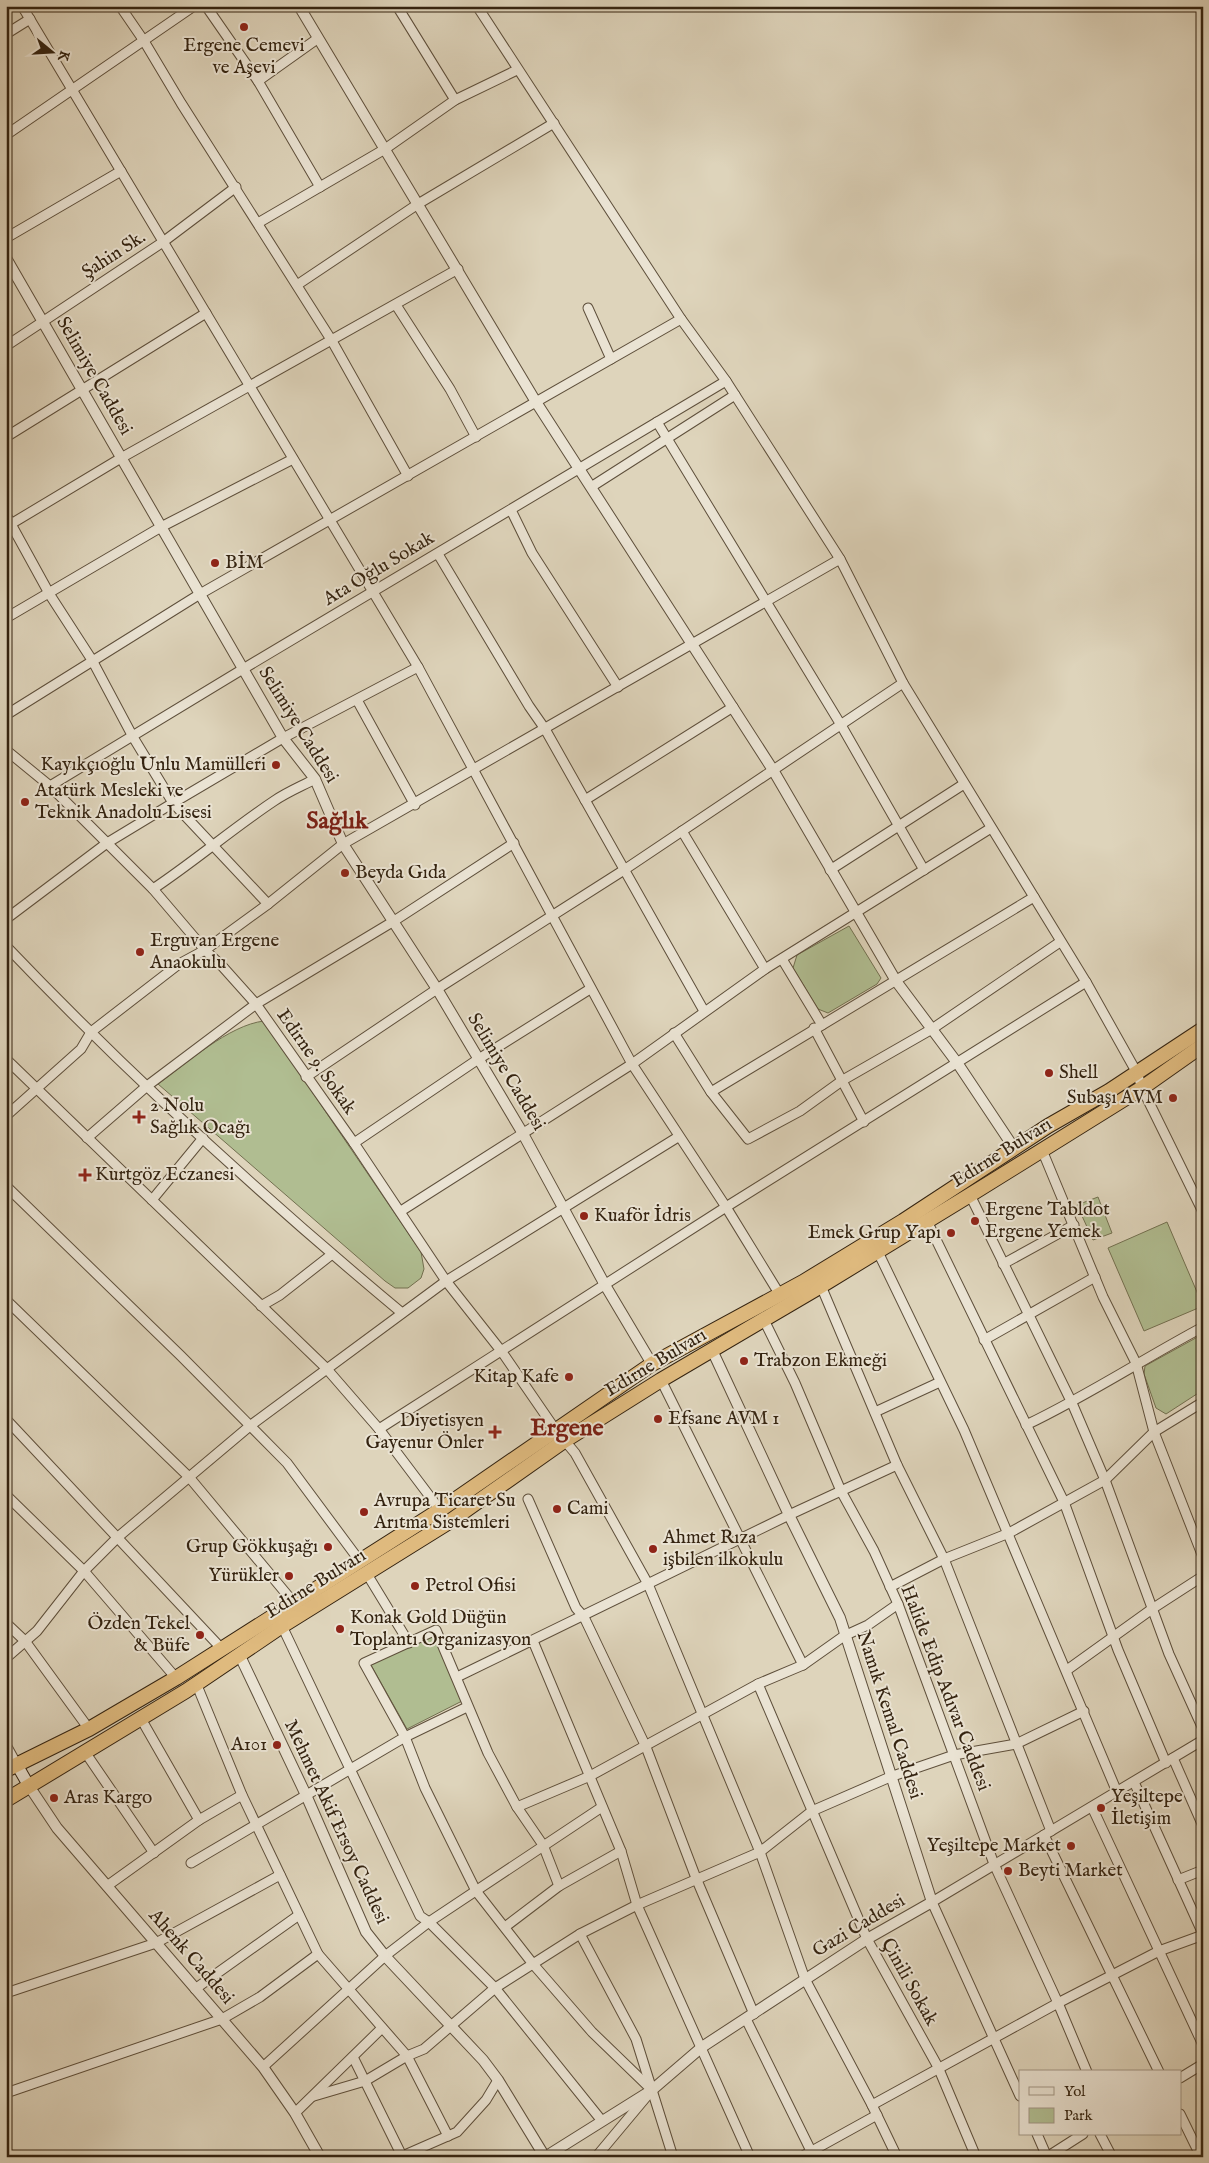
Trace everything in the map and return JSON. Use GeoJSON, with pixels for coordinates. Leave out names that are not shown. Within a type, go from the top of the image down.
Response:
{"type":"FeatureCollection","features":[{"type":"Feature","properties":{"kind":"highway","name":"Edirne Bulvarı"},"geometry":{"type":"LineString","coordinates":[[12,1767],[88,1729],[176,1678],[440,1510],[652,1364],[780,1295],[903,1221],[1014,1148],[1137,1073],[1203,1029]]}},
{"type":"Feature","properties":{"kind":"highway","name":"Edirne Bulvarı"},"geometry":{"type":"LineString","coordinates":[[6,1800],[196,1684],[282,1626],[449,1522],[564,1441],[661,1380],[822,1286],[970,1196],[1142,1088],[1203,1045]]}},
{"type":"Feature","properties":{"kind":"main road"},"geometry":{"type":"LineString","coordinates":[[12,1767],[29,1786]]}},
{"type":"Feature","properties":{"kind":"street"},"geometry":{"type":"LineString","coordinates":[[22,6],[418,667],[632,1064],[678,1137],[726,1207],[780,1295]]}},
{"type":"Feature","properties":{"kind":"street"},"geometry":{"type":"LineString","coordinates":[[120,6],[144,41],[181,103],[332,341],[408,476]]}},
{"type":"Feature","properties":{"kind":"street"},"geometry":{"type":"LineString","coordinates":[[6,135],[73,91],[194,6]]}},
{"type":"Feature","properties":{"kind":"street"},"geometry":{"type":"LineString","coordinates":[[206,6],[258,82],[320,187]]}},
{"type":"Feature","properties":{"kind":"street"},"geometry":{"type":"LineString","coordinates":[[299,6],[317,39],[578,470],[591,487],[773,770],[896,982],[958,1064],[1014,1148]]}},
{"type":"Feature","properties":{"kind":"street"},"geometry":{"type":"LineString","coordinates":[[397,6],[455,100]]}},
{"type":"Feature","properties":{"kind":"street"},"geometry":{"type":"LineString","coordinates":[[477,6],[680,319],[726,381],[840,559],[903,683],[1086,982],[1137,1073],[1142,1088],[1203,1212]]}},
{"type":"Feature","properties":{"kind":"street"},"geometry":{"type":"LineString","coordinates":[[6,34],[30,19]]}},
{"type":"Feature","properties":{"kind":"street"},"geometry":{"type":"LineString","coordinates":[[258,82],[317,39]]}},
{"type":"Feature","properties":{"kind":"street"},"geometry":{"type":"LineString","coordinates":[[258,223],[385,149],[455,100],[517,70]]}},
{"type":"Feature","properties":{"kind":"street"},"geometry":{"type":"LineString","coordinates":[[297,285],[418,204],[554,123]]}},
{"type":"Feature","properties":{"kind":"street"},"geometry":{"type":"LineString","coordinates":[[6,238],[121,171]]}},
{"type":"Feature","properties":{"kind":"street","name":"Şahin Sk."},"geometry":{"type":"LineString","coordinates":[[6,346],[163,242],[236,187]]}},
{"type":"Feature","properties":{"kind":"street","name":"Selimiye Caddesi"},"geometry":{"type":"LineString","coordinates":[[6,258],[283,738],[315,780],[343,844],[437,989],[477,1060],[522,1132],[564,1207],[604,1286],[652,1364]]}},
{"type":"Feature","properties":{"kind":"street"},"geometry":{"type":"LineString","coordinates":[[9,525],[121,458],[458,269]]}},
{"type":"Feature","properties":{"kind":"street"},"geometry":{"type":"LineString","coordinates":[[396,305],[450,390],[476,437]]}},
{"type":"Feature","properties":{"kind":"street"},"geometry":{"type":"LineString","coordinates":[[588,308],[611,359]]}},
{"type":"Feature","properties":{"kind":"street"},"geometry":{"type":"LineString","coordinates":[[6,437],[206,313]]}},
{"type":"Feature","properties":{"kind":"street"},"geometry":{"type":"LineString","coordinates":[[6,715],[200,594],[680,319]]}},
{"type":"Feature","properties":{"kind":"street","name":"Ata Oğlu Sokak"},"geometry":{"type":"LineString","coordinates":[[50,786],[243,668],[438,554],[726,381]]}},
{"type":"Feature","properties":{"kind":"street"},"geometry":{"type":"LineString","coordinates":[[591,487],[735,395]]}},
{"type":"Feature","properties":{"kind":"street"},"geometry":{"type":"LineString","coordinates":[[657,422],[841,725],[924,870]]}},
{"type":"Feature","properties":{"kind":"street"},"geometry":{"type":"LineString","coordinates":[[6,618],[50,594],[161,527],[293,459]]}},
{"type":"Feature","properties":{"kind":"street"},"geometry":{"type":"LineString","coordinates":[[511,510],[532,553],[618,687]]}},
{"type":"Feature","properties":{"kind":"street"},"geometry":{"type":"LineString","coordinates":[[6,515],[9,525],[92,660],[133,737],[173,803],[268,904]]}},
{"type":"Feature","properties":{"kind":"street"},"geometry":{"type":"LineString","coordinates":[[438,554],[529,706],[545,729],[704,1011]]}},
{"type":"Feature","properties":{"kind":"street"},"geometry":{"type":"LineString","coordinates":[[6,1116],[81,1049],[91,1032],[179,964],[205,950],[268,904],[343,844],[415,805],[473,769],[840,559]]}},
{"type":"Feature","properties":{"kind":"street"},"geometry":{"type":"LineString","coordinates":[[6,919],[107,843],[283,738],[418,667]]}},
{"type":"Feature","properties":{"kind":"street"},"geometry":{"type":"LineString","coordinates":[[306,1077],[437,989],[624,870],[903,683]]}},
{"type":"Feature","properties":{"kind":"street"},"geometry":{"type":"LineString","coordinates":[[357,700],[415,805]]}},
{"type":"Feature","properties":{"kind":"street"},"geometry":{"type":"LineString","coordinates":[[585,800],[732,707]]}},
{"type":"Feature","properties":{"kind":"street","name":"Edirne 9. Sokak"},"geometry":{"type":"LineString","coordinates":[[6,750],[50,786],[153,889],[205,950],[256,1004],[401,1211],[446,1281],[502,1352],[555,1429],[575,1453],[648,1584],[760,1852],[805,1980],[877,2114],[897,2157]]}},
{"type":"Feature","properties":{"kind":"street"},"geometry":{"type":"LineString","coordinates":[[153,889],[193,862],[212,845],[276,800],[315,780]]}},
{"type":"Feature","properties":{"kind":"street"},"geometry":{"type":"LineString","coordinates":[[830,870],[964,784]]}},
{"type":"Feature","properties":{"kind":"street"},"geometry":{"type":"LineString","coordinates":[[401,1211],[522,1132],[632,1064],[765,969],[991,828]]}},
{"type":"Feature","properties":{"kind":"street"},"geometry":{"type":"LineString","coordinates":[[682,831],[765,969]]}},
{"type":"Feature","properties":{"kind":"street"},"geometry":{"type":"LineString","coordinates":[[87,1138],[147,1086],[256,1004],[394,921],[514,843]]}},
{"type":"Feature","properties":{"kind":"street"},"geometry":{"type":"LineString","coordinates":[[711,1092],[1034,898]]}},
{"type":"Feature","properties":{"kind":"street"},"geometry":{"type":"LineString","coordinates":[[674,1033],[711,1092],[748,1140],[800,1111],[843,1080],[932,1029],[1060,942]]}},
{"type":"Feature","properties":{"kind":"street"},"geometry":{"type":"LineString","coordinates":[[6,946],[80,1023],[203,1138],[331,1254],[402,1313]]}},
{"type":"Feature","properties":{"kind":"street"},"geometry":{"type":"LineString","coordinates":[[782,959],[818,1026],[864,1122]]}},
{"type":"Feature","properties":{"kind":"street"},"geometry":{"type":"LineString","coordinates":[[379,1429],[726,1207],[958,1064],[1086,982]]}},
{"type":"Feature","properties":{"kind":"street"},"geometry":{"type":"LineString","coordinates":[[354,1143],[477,1060],[590,989]]}},
{"type":"Feature","properties":{"kind":"street"},"geometry":{"type":"LineString","coordinates":[[6,1059],[326,1368],[379,1429],[440,1510]]}},
{"type":"Feature","properties":{"kind":"street"},"geometry":{"type":"LineString","coordinates":[[6,1658],[37,1631],[84,1571],[118,1537],[251,1425],[446,1281],[678,1137]]}},
{"type":"Feature","properties":{"kind":"street"},"geometry":{"type":"LineString","coordinates":[[152,1200],[203,1138]]}},
{"type":"Feature","properties":{"kind":"street"},"geometry":{"type":"LineString","coordinates":[[1042,1150],[1095,1277],[1136,1363],[1154,1432],[1203,1557]]}},
{"type":"Feature","properties":{"kind":"street"},"geometry":{"type":"LineString","coordinates":[[6,1186],[288,1463],[359,1560]]}},
{"type":"Feature","properties":{"kind":"street"},"geometry":{"type":"LineString","coordinates":[[970,1196],[1072,1403],[1105,1480],[1169,1654],[1203,1729]]}},
{"type":"Feature","properties":{"kind":"street"},"geometry":{"type":"LineString","coordinates":[[927,1222],[1064,1502],[1114,1639],[1169,1760],[1203,1826]]}},
{"type":"Feature","properties":{"kind":"street"},"geometry":{"type":"LineString","coordinates":[[1002,1264],[1074,1225]]}},
{"type":"Feature","properties":{"kind":"street"},"geometry":{"type":"LineString","coordinates":[[878,1252],[1009,1533],[1117,1792]]}},
{"type":"Feature","properties":{"kind":"street"},"geometry":{"type":"LineString","coordinates":[[261,1306],[280,1295],[331,1254]]}},
{"type":"Feature","properties":{"kind":"street"},"geometry":{"type":"LineString","coordinates":[[984,1340],[1095,1277]]}},
{"type":"Feature","properties":{"kind":"street"},"geometry":{"type":"LineString","coordinates":[[822,1286],[897,1465],[944,1559],[1016,1744],[1048,1833],[1112,1975],[1158,2070]]}},
{"type":"Feature","properties":{"kind":"street"},"geometry":{"type":"LineString","coordinates":[[6,1300],[189,1477],[294,1604]]}},
{"type":"Feature","properties":{"kind":"street","name":"Halide Edip Adıvar Caddesi"},"geometry":{"type":"LineString","coordinates":[[764,1320],[795,1383],[841,1491],[874,1551],[898,1604],[994,1864],[1058,2003],[1086,2070]]}},
{"type":"Feature","properties":{"kind":"street"},"geometry":{"type":"LineString","coordinates":[[1026,1426],[1072,1403],[1136,1363],[1203,1327]]}},
{"type":"Feature","properties":{"kind":"street","name":"Namık Kemal Caddesi"},"geometry":{"type":"LineString","coordinates":[[712,1350],[789,1515],[840,1618],[844,1636],[932,1902],[1019,2094]]}},
{"type":"Feature","properties":{"kind":"street"},"geometry":{"type":"LineString","coordinates":[[661,1380],[803,1665]]}},
{"type":"Feature","properties":{"kind":"street"},"geometry":{"type":"LineString","coordinates":[[875,1412],[940,1382]]}},
{"type":"Feature","properties":{"kind":"street"},"geometry":{"type":"LineString","coordinates":[[890,1587],[944,1559],[1009,1533],[1105,1480],[1154,1432],[1203,1402]]}},
{"type":"Feature","properties":{"kind":"street"},"geometry":{"type":"LineString","coordinates":[[6,1419],[221,1648]]}},
{"type":"Feature","properties":{"kind":"street"},"geometry":{"type":"LineString","coordinates":[[457,1677],[584,1617],[789,1515],[897,1465]]}},
{"type":"Feature","properties":{"kind":"street"},"geometry":{"type":"LineString","coordinates":[[6,1495],[84,1571],[176,1678]]}},
{"type":"Feature","properties":{"kind":"street"},"geometry":{"type":"LineString","coordinates":[[528,1499],[576,1608],[584,1617],[646,1747],[750,2017],[813,2154]]}},
{"type":"Feature","properties":{"kind":"street"},"geometry":{"type":"LineString","coordinates":[[367,1574],[409,1643]]}},
{"type":"Feature","properties":{"kind":"street"},"geometry":{"type":"LineString","coordinates":[[1067,1670],[1114,1639],[1152,1609],[1203,1576]]}},
{"type":"Feature","properties":{"kind":"street"},"geometry":{"type":"LineString","coordinates":[[517,1807],[590,1776],[758,1684],[803,1665],[844,1636],[868,1625],[898,1604]]}},
{"type":"Feature","properties":{"kind":"street"},"geometry":{"type":"LineString","coordinates":[[6,1623],[25,1641],[88,1729]]}},
{"type":"Feature","properties":{"kind":"street"},"geometry":{"type":"LineString","coordinates":[[282,1626],[349,1771],[420,1916],[430,1922],[495,1988],[602,2122]]}},
{"type":"Feature","properties":{"kind":"street"},"geometry":{"type":"LineString","coordinates":[[559,1886],[543,1845],[517,1807],[488,1753],[436,1630],[364,1663],[405,1738],[424,1788],[476,1891],[533,1964],[592,2032],[652,2090]]}},
{"type":"Feature","properties":{"kind":"street"},"geometry":{"type":"LineString","coordinates":[[533,1641],[620,1850],[637,1905],[750,2157]]}},
{"type":"Feature","properties":{"kind":"street","name":"Mehmet Akif Ersoy Caddesi"},"geometry":{"type":"LineString","coordinates":[[240,1656],[306,1796],[366,1932],[385,1956],[452,2027],[498,2080],[545,2157]]}},
{"type":"Feature","properties":{"kind":"street"},"geometry":{"type":"LineString","coordinates":[[196,1684],[242,1795],[318,1954],[407,2056],[448,2136]]}},
{"type":"Feature","properties":{"kind":"street","name":"Çinili Sokak"},"geometry":{"type":"LineString","coordinates":[[758,1684],[867,1939],[938,2067],[976,2157]]}},
{"type":"Feature","properties":{"kind":"street"},"geometry":{"type":"LineString","coordinates":[[191,1863],[405,1738],[467,1707]]}},
{"type":"Feature","properties":{"kind":"street"},"geometry":{"type":"LineString","coordinates":[[314,2096],[365,2081],[407,2056],[424,2049],[452,2027],[495,1988],[580,1934],[696,1878],[760,1852],[812,1811],[890,1777],[954,1756],[1016,1744],[1084,1711]]}},
{"type":"Feature","properties":{"kind":"street"},"geometry":{"type":"LineString","coordinates":[[140,1717],[199,1820]]}},
{"type":"Feature","properties":{"kind":"street","name":"Gazi Caddesi"},"geometry":{"type":"LineString","coordinates":[[545,2157],[652,2090],[702,2047],[867,1939],[1203,1740]]}},
{"type":"Feature","properties":{"kind":"street"},"geometry":{"type":"LineString","coordinates":[[6,1745],[12,1767]]}},
{"type":"Feature","properties":{"kind":"street"},"geometry":{"type":"LineString","coordinates":[[85,1752],[154,1853]]}},
{"type":"Feature","properties":{"kind":"street"},"geometry":{"type":"LineString","coordinates":[[872,2105],[994,2036],[1112,1975],[1159,1951],[1203,1934],[1134,1782]]}},
{"type":"Feature","properties":{"kind":"street","name":"Ahenk Caddesi"},"geometry":{"type":"LineString","coordinates":[[29,1786],[57,1828],[263,2067],[295,2113],[320,2157]]}},
{"type":"Feature","properties":{"kind":"street"},"geometry":{"type":"LineString","coordinates":[[107,1886],[199,1820],[242,1795]]}},
{"type":"Feature","properties":{"kind":"street"},"geometry":{"type":"LineString","coordinates":[[263,2067],[385,1956],[430,1922],[602,1807]]}},
{"type":"Feature","properties":{"kind":"street"},"geometry":{"type":"LineString","coordinates":[[1092,1807],[1203,2045]]}},
{"type":"Feature","properties":{"kind":"street"},"geometry":{"type":"LineString","coordinates":[[505,1927],[559,1886],[620,1850]]}},
{"type":"Feature","properties":{"kind":"street"},"geometry":{"type":"LineString","coordinates":[[1178,1880],[1203,1870]]}},
{"type":"Feature","properties":{"kind":"street"},"geometry":{"type":"LineString","coordinates":[[6,1992],[156,1943],[280,1875]]}},
{"type":"Feature","properties":{"kind":"street"},"geometry":{"type":"LineString","coordinates":[[196,1989],[299,1915]]}},
{"type":"Feature","properties":{"kind":"street"},"geometry":{"type":"LineString","coordinates":[[580,1934],[636,2039],[674,2157]]}},
{"type":"Feature","properties":{"kind":"street"},"geometry":{"type":"LineString","coordinates":[[6,2093],[222,2020],[260,1997],[318,1954]]}},
{"type":"Feature","properties":{"kind":"street"},"geometry":{"type":"LineString","coordinates":[[295,2113],[382,2028]]}},
{"type":"Feature","properties":{"kind":"street"},"geometry":{"type":"LineString","coordinates":[[353,2057],[401,2156],[457,2132],[486,2100],[498,2080]]}},
{"type":"Feature","properties":{"kind":"street"},"geometry":{"type":"LineString","coordinates":[[1182,2077],[1203,2064]]}},
{"type":"Feature","properties":{"kind":"street"},"geometry":{"type":"LineString","coordinates":[[596,2157],[652,2090]]}},
{"type":"Feature","properties":{"kind":"street"},"geometry":{"type":"LineString","coordinates":[[801,2157],[813,2154],[877,2114]]}},
{"type":"Feature","properties":{"kind":"street"},"geometry":{"type":"LineString","coordinates":[[1182,2118],[1201,2157]]}},
{"type":"Feature","properties":{"kind":"street"},"geometry":{"type":"LineString","coordinates":[[1038,2136],[1047,2157],[1080,2136]]}},
{"type":"Feature","properties":{"kind":"street"},"geometry":{"type":"LineString","coordinates":[[1101,2136],[1112,2157]]}},
{"type":"Feature","properties":{"kind":"green space"},"geometry":{"type":"Polygon","coordinates":[[[849,926],[881,978],[877,984],[828,1013],[818,1009],[793,968],[797,955],[849,926]]]}},
{"type":"Feature","properties":{"kind":"green space"},"geometry":{"type":"Polygon","coordinates":[[[264,1021],[421,1252],[424,1269],[421,1278],[408,1288],[395,1288],[385,1281],[158,1084],[223,1037],[251,1024],[264,1021]]]}},
{"type":"Feature","properties":{"kind":"green space"},"geometry":{"type":"Polygon","coordinates":[[[1098,1197],[1112,1233],[1093,1240],[1077,1205],[1098,1197]]]}},
{"type":"Feature","properties":{"kind":"green space"},"geometry":{"type":"Polygon","coordinates":[[[1167,1222],[1203,1306],[1144,1331],[1108,1248],[1167,1222]]]}},
{"type":"Feature","properties":{"kind":"green space"},"geometry":{"type":"Polygon","coordinates":[[[1203,1334],[1203,1390],[1166,1414],[1156,1408],[1144,1374],[1145,1366],[1203,1334]]]}},
{"type":"Feature","properties":{"kind":"green space"},"geometry":{"type":"Polygon","coordinates":[[[434,1631],[464,1700],[407,1729],[371,1665],[434,1631]]]}},
{"type":"Feature","properties":{"kind":"place","name":"Ergene Cemevi ve Aşevi"},"geometry":{"type":"Point","coordinates":[244,27]}},
{"type":"Feature","properties":{"kind":"place","name":"BİM"},"geometry":{"type":"Point","coordinates":[215,563]}},
{"type":"Feature","properties":{"kind":"place","name":"Kayıkçıoğlu Unlu Mamülleri"},"geometry":{"type":"Point","coordinates":[276,765]}},
{"type":"Feature","properties":{"kind":"place","name":"Atatürk Mesleki ve Teknik Anadolu Lisesi"},"geometry":{"type":"Point","coordinates":[25,802]}},
{"type":"Feature","properties":{"kind":"place","name":"Beyda Gıda"},"geometry":{"type":"Point","coordinates":[345,873]}},
{"type":"Feature","properties":{"kind":"place","name":"Erguvan Ergene Anaokulu"},"geometry":{"type":"Point","coordinates":[140,952]}},
{"type":"Feature","properties":{"kind":"place","name":"Shell"},"geometry":{"type":"Point","coordinates":[1049,1073]}},
{"type":"Feature","properties":{"kind":"place","name":"Subaşı AVM"},"geometry":{"type":"Point","coordinates":[1173,1098]}},
{"type":"Feature","properties":{"kind":"place","name":"2 Nolu Sağlık Ocağı"},"geometry":{"type":"Point","coordinates":[139,1117]}},
{"type":"Feature","properties":{"kind":"place","name":"Kurtgöz Eczanesi"},"geometry":{"type":"Point","coordinates":[85,1175]}},
{"type":"Feature","properties":{"kind":"place","name":"Kuaför İdris"},"geometry":{"type":"Point","coordinates":[584,1216]}},
{"type":"Feature","properties":{"kind":"place","name":"Ergene Tabldot Ergene Yemek"},"geometry":{"type":"Point","coordinates":[975,1221]}},
{"type":"Feature","properties":{"kind":"place","name":"Emek Grup Yapı"},"geometry":{"type":"Point","coordinates":[951,1233]}},
{"type":"Feature","properties":{"kind":"place","name":"Trabzon Ekmeği"},"geometry":{"type":"Point","coordinates":[744,1361]}},
{"type":"Feature","properties":{"kind":"place","name":"Kitap Kafe"},"geometry":{"type":"Point","coordinates":[569,1377]}},
{"type":"Feature","properties":{"kind":"place","name":"Efsane AVM 1"},"geometry":{"type":"Point","coordinates":[658,1419]}},
{"type":"Feature","properties":{"kind":"place","name":"Diyetisyen Gayenur Önler"},"geometry":{"type":"Point","coordinates":[495,1432]}},
{"type":"Feature","properties":{"kind":"place","name":"Cami"},"geometry":{"type":"Point","coordinates":[557,1509]}},
{"type":"Feature","properties":{"kind":"place","name":"Avrupa Ticaret Su Arıtma Sistemleri"},"geometry":{"type":"Point","coordinates":[364,1512]}},
{"type":"Feature","properties":{"kind":"place","name":"Grup Gökkuşağı"},"geometry":{"type":"Point","coordinates":[328,1547]}},
{"type":"Feature","properties":{"kind":"place","name":"Ahmet Rıza işbilen ilkokulu"},"geometry":{"type":"Point","coordinates":[653,1549]}},
{"type":"Feature","properties":{"kind":"place","name":"Yürükler"},"geometry":{"type":"Point","coordinates":[289,1576]}},
{"type":"Feature","properties":{"kind":"place","name":"Petrol Ofisi"},"geometry":{"type":"Point","coordinates":[415,1586]}},
{"type":"Feature","properties":{"kind":"place","name":"Konak Gold Düğün Toplantı Organizasyon"},"geometry":{"type":"Point","coordinates":[340,1629]}},
{"type":"Feature","properties":{"kind":"place","name":"Özden Tekel & Büfe"},"geometry":{"type":"Point","coordinates":[200,1635]}},
{"type":"Feature","properties":{"kind":"place","name":"A101"},"geometry":{"type":"Point","coordinates":[277,1745]}},
{"type":"Feature","properties":{"kind":"place","name":"Aras Kargo"},"geometry":{"type":"Point","coordinates":[54,1798]}},
{"type":"Feature","properties":{"kind":"place","name":"Yeşiltepe İletişim"},"geometry":{"type":"Point","coordinates":[1101,1808]}},
{"type":"Feature","properties":{"kind":"place","name":"Yeşiltepe Market"},"geometry":{"type":"Point","coordinates":[1071,1846]}},
{"type":"Feature","properties":{"kind":"place","name":"Beyti Market"},"geometry":{"type":"Point","coordinates":[1008,1871]}},
{"type":"Feature","properties":{"kind":"district","name":"Sağlık"},"geometry":{"type":"Point","coordinates":[337,821]}},
{"type":"Feature","properties":{"kind":"district","name":"Ergene"},"geometry":{"type":"Point","coordinates":[567,1428]}}]}
